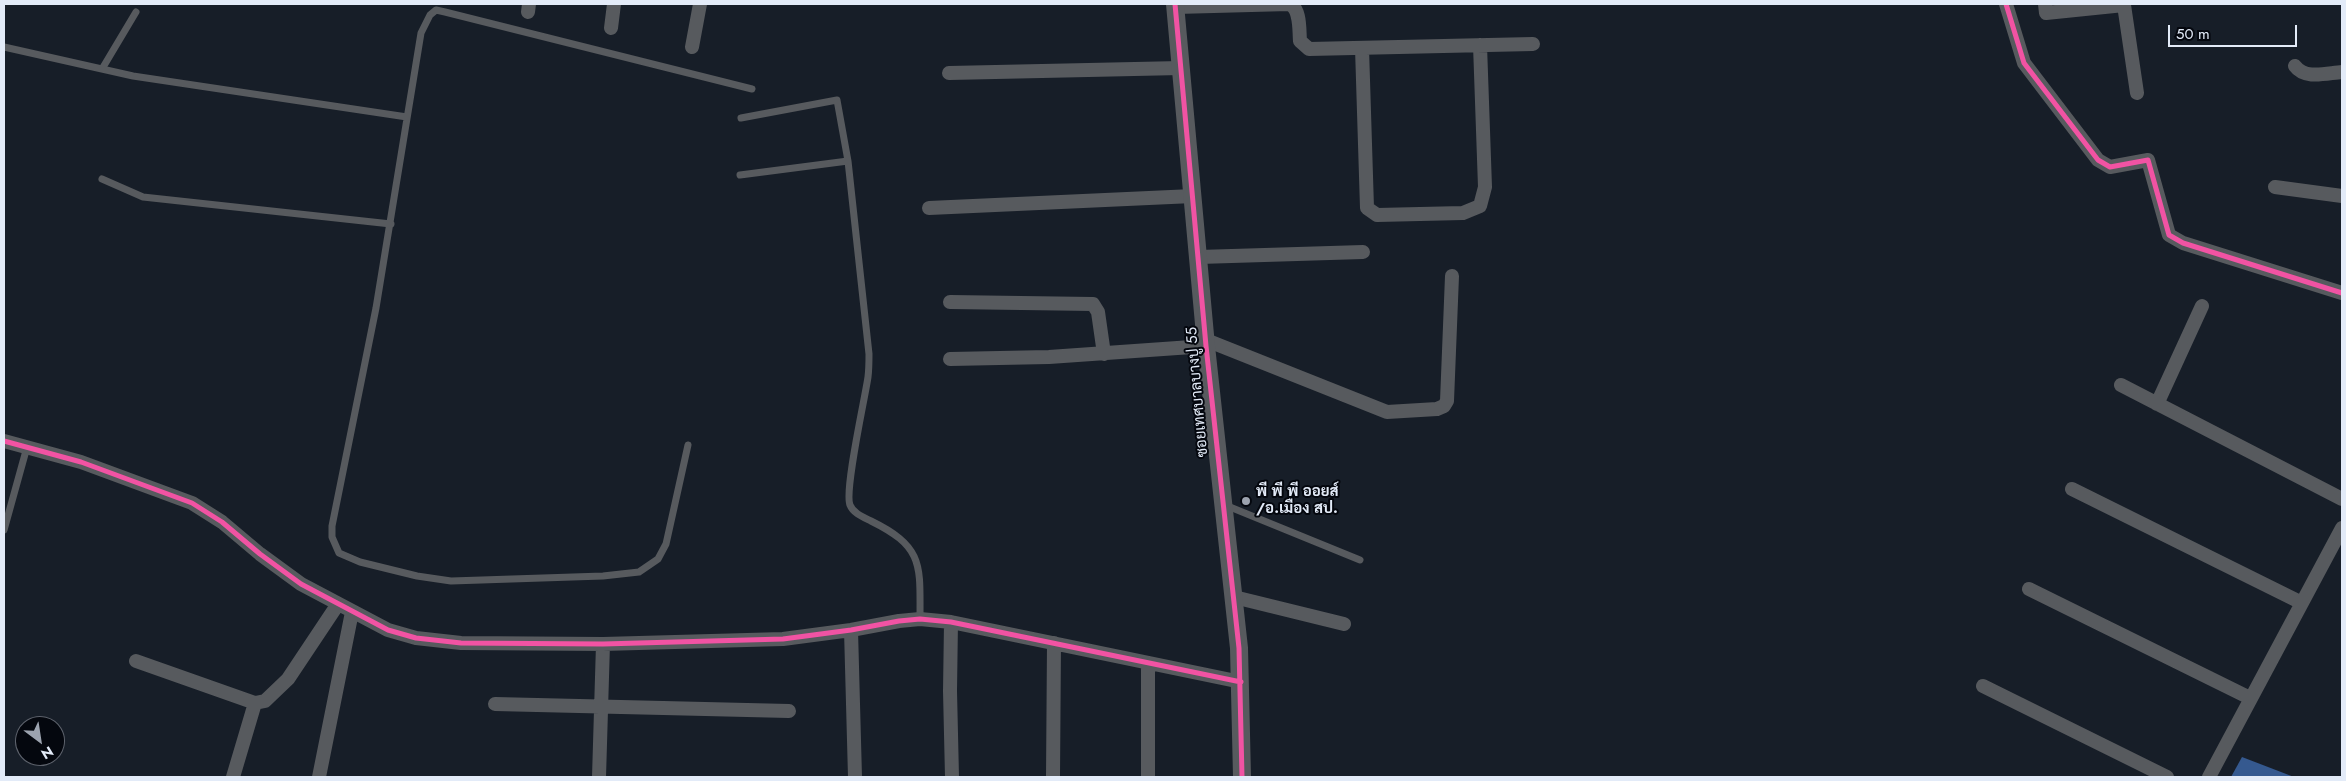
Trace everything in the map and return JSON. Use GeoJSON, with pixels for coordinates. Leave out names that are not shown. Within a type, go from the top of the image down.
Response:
{"type":"FeatureCollection","features":[{"type":"Feature","properties":{"kind":"street"},"geometry":{"type":"LineString","coordinates":[[611,28],[614,4]]}},
{"type":"Feature","properties":{"kind":"street"},"geometry":{"type":"LineString","coordinates":[[692,47],[700,4]]}},
{"type":"Feature","properties":{"kind":"street"},"geometry":{"type":"LineString","coordinates":[[1176,6],[1289,4],[1294,6],[1296,11],[1300,41],[1309,49],[1533,44]]}},
{"type":"Feature","properties":{"kind":"street"},"geometry":{"type":"LineString","coordinates":[[2006,4],[2024,63],[2098,160],[2110,167],[2148,160],[2169,235],[2183,243],[2342,293]]}},
{"type":"Feature","properties":{"kind":"street"},"geometry":{"type":"LineString","coordinates":[[2045,4],[2046,13],[2124,4],[2138,93]]}},
{"type":"Feature","properties":{"kind":"street","name":"ซอยเทศบาลบางปู 55"},"geometry":{"type":"LineString","coordinates":[[1176,6],[1206,343],[1222,504],[1234,597],[1241,682],[1242,777]]}},
{"type":"Feature","properties":{"kind":"street"},"geometry":{"type":"LineString","coordinates":[[1362,48],[1367,208],[1377,215],[1463,213],[1480,206],[1485,187],[1480,46]]}},
{"type":"Feature","properties":{"kind":"street"},"geometry":{"type":"LineString","coordinates":[[2295,66],[2298,71],[2307,75],[2342,72]]}},
{"type":"Feature","properties":{"kind":"street"},"geometry":{"type":"LineString","coordinates":[[948,73],[1181,68]]}},
{"type":"Feature","properties":{"kind":"street"},"geometry":{"type":"LineString","coordinates":[[2275,188],[2342,196]]}},
{"type":"Feature","properties":{"kind":"street"},"geometry":{"type":"LineString","coordinates":[[929,208],[1193,196]]}},
{"type":"Feature","properties":{"kind":"street"},"geometry":{"type":"LineString","coordinates":[[1199,256],[1363,252]]}},
{"type":"Feature","properties":{"kind":"street"},"geometry":{"type":"LineString","coordinates":[[950,359],[1104,354],[1206,343],[1387,412],[1437,409],[1444,406],[1447,401],[1452,276]]}},
{"type":"Feature","properties":{"kind":"street"},"geometry":{"type":"LineString","coordinates":[[950,302],[1093,304],[1098,312],[1104,354]]}},
{"type":"Feature","properties":{"kind":"street"},"geometry":{"type":"LineString","coordinates":[[2156,404],[2202,306]]}},
{"type":"Feature","properties":{"kind":"street"},"geometry":{"type":"LineString","coordinates":[[2121,385],[2342,499]]}},
{"type":"Feature","properties":{"kind":"street"},"geometry":{"type":"LineString","coordinates":[[4,441],[81,462],[166,491],[192,503],[222,522],[260,554],[301,584],[388,630],[416,638],[461,643],[603,644],[783,639],[900,621],[920,620],[951,622],[1241,682]]}},
{"type":"Feature","properties":{"kind":"street"},"geometry":{"type":"LineString","coordinates":[[2072,490],[2302,603]]}},
{"type":"Feature","properties":{"kind":"street"},"geometry":{"type":"LineString","coordinates":[[2209,777],[2342,528]]}},
{"type":"Feature","properties":{"kind":"street"},"geometry":{"type":"LineString","coordinates":[[2029,589],[2250,698]]}},
{"type":"Feature","properties":{"kind":"street"},"geometry":{"type":"LineString","coordinates":[[1234,597],[1344,624]]}},
{"type":"Feature","properties":{"kind":"street"},"geometry":{"type":"LineString","coordinates":[[136,661],[255,703],[265,701],[288,679],[338,604]]}},
{"type":"Feature","properties":{"kind":"street"},"geometry":{"type":"LineString","coordinates":[[319,777],[352,612]]}},
{"type":"Feature","properties":{"kind":"street"},"geometry":{"type":"LineString","coordinates":[[951,622],[952,777]]}},
{"type":"Feature","properties":{"kind":"street"},"geometry":{"type":"LineString","coordinates":[[851,630],[855,777]]}},
{"type":"Feature","properties":{"kind":"street"},"geometry":{"type":"LineString","coordinates":[[1053,777],[1054,643]]}},
{"type":"Feature","properties":{"kind":"street"},"geometry":{"type":"LineString","coordinates":[[600,777],[603,644]]}},
{"type":"Feature","properties":{"kind":"street"},"geometry":{"type":"LineString","coordinates":[[1148,663],[1148,777]]}},
{"type":"Feature","properties":{"kind":"street"},"geometry":{"type":"LineString","coordinates":[[1984,686],[2167,777]]}},
{"type":"Feature","properties":{"kind":"street"},"geometry":{"type":"LineString","coordinates":[[233,777],[255,703]]}},
{"type":"Feature","properties":{"kind":"street"},"geometry":{"type":"LineString","coordinates":[[495,704],[789,711]]}},
{"type":"Feature","properties":{"kind":"lane"},"geometry":{"type":"LineString","coordinates":[[688,446],[666,544],[658,558],[639,572],[603,576],[451,581],[416,576],[360,562],[339,553],[332,537],[332,526],[390,224],[421,33],[430,15],[436,10],[752,89]]}},
{"type":"Feature","properties":{"kind":"lane"},"geometry":{"type":"LineString","coordinates":[[102,69],[136,12]]}},
{"type":"Feature","properties":{"kind":"lane"},"geometry":{"type":"LineString","coordinates":[[4,47],[102,69],[258,96],[407,117]]}},
{"type":"Feature","properties":{"kind":"lane"},"geometry":{"type":"LineString","coordinates":[[741,118],[838,100],[848,162],[869,354],[868,375],[850,483],[849,503],[853,510],[892,531],[908,545],[920,571],[920,620]]}},
{"type":"Feature","properties":{"kind":"lane"},"geometry":{"type":"LineString","coordinates":[[740,174],[848,162]]}},
{"type":"Feature","properties":{"kind":"lane"},"geometry":{"type":"LineString","coordinates":[[102,179],[143,197],[390,224]]}},
{"type":"Feature","properties":{"kind":"lane"},"geometry":{"type":"LineString","coordinates":[[4,530],[27,447]]}},
{"type":"Feature","properties":{"kind":"lane"},"geometry":{"type":"LineString","coordinates":[[1222,504],[1360,560]]}},
{"type":"Feature","properties":{"kind":"water"},"geometry":{"type":"Polygon","coordinates":[[[2242,757],[2294,777],[2231,777],[2242,757]]]}},
{"type":"Feature","properties":{"kind":"cycle path"},"geometry":{"type":"LineString","coordinates":[[1175,4],[1206,346],[1239,648],[1242,777]]}},
{"type":"Feature","properties":{"kind":"cycle path"},"geometry":{"type":"LineString","coordinates":[[2006,4],[2024,63],[2098,160],[2110,167],[2148,160],[2169,235],[2183,243],[2342,293]]}},
{"type":"Feature","properties":{"kind":"cycle path"},"geometry":{"type":"LineString","coordinates":[[4,441],[81,462],[192,503],[222,522],[260,554],[301,584],[388,630],[416,638],[461,643],[603,644],[783,639],[920,619],[951,622],[1241,682]]}},
{"type":"Feature","properties":{"kind":"place","name":"พี พี พี ออยส์ /อ.เมือง สป."},"geometry":{"type":"Point","coordinates":[1246,501]}}]}
